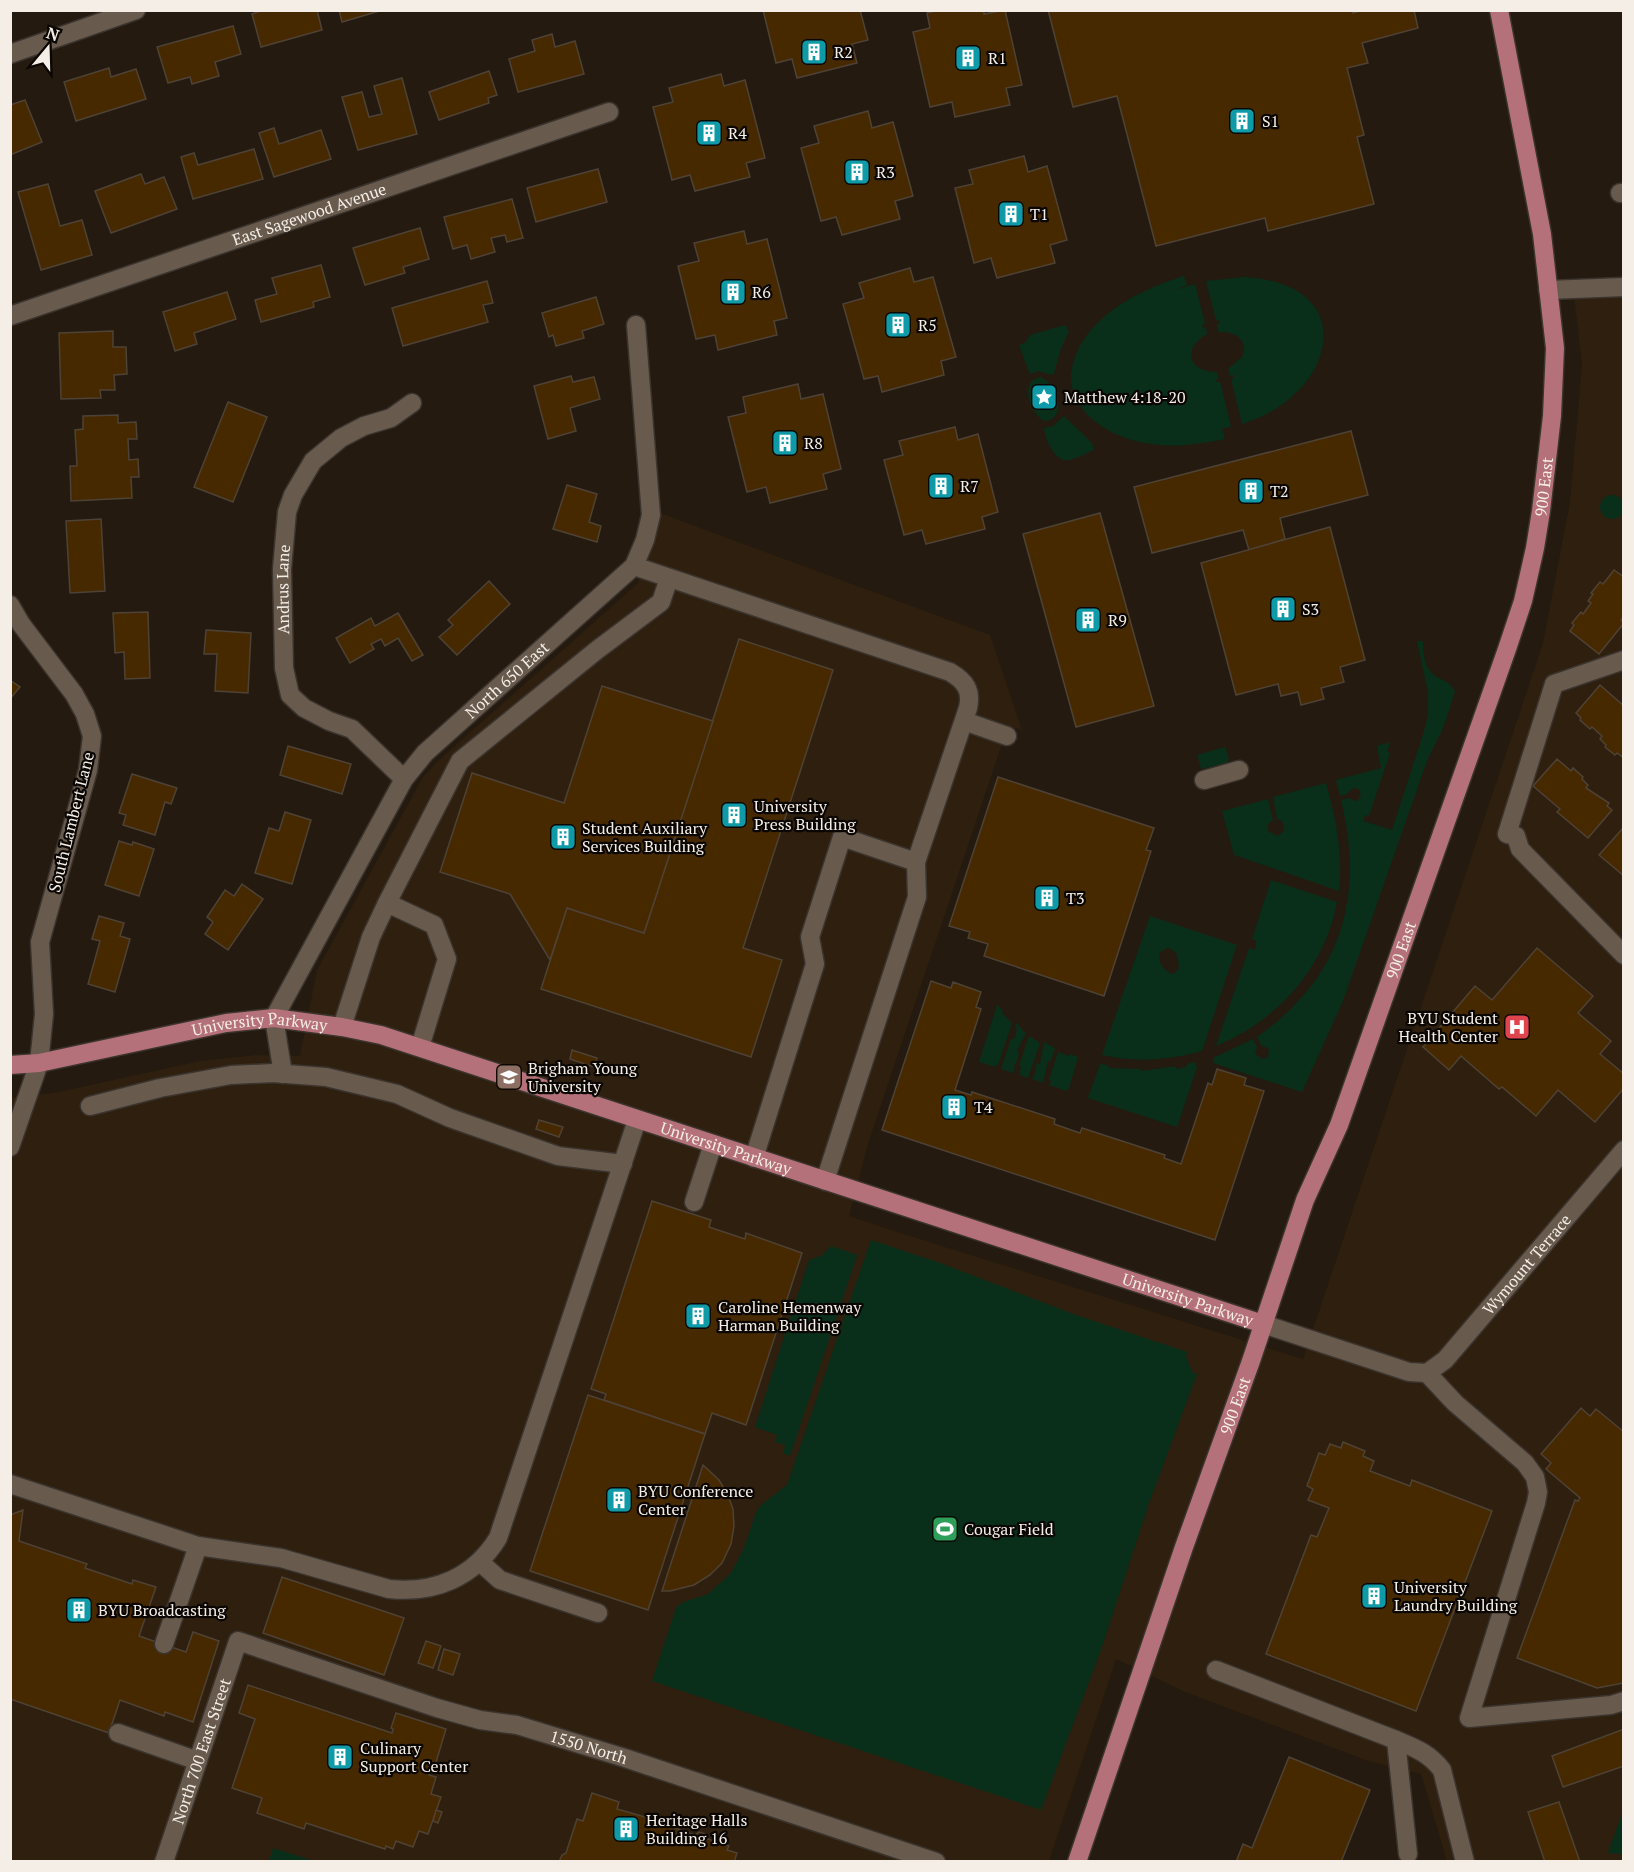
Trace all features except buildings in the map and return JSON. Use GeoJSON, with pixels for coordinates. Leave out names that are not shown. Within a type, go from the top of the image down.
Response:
{"type":"FeatureCollection","features":[{"type":"Feature","properties":{"kind":"main road","name":"900 East"},"geometry":{"type":"LineString","coordinates":[[1077,1862],[1305,1200],[1339,1125],[1523,601],[1541,512],[1552,416],[1555,341],[1542,234],[1499,10]]}},
{"type":"Feature","properties":{"kind":"main road","name":"University Parkway"},"geometry":{"type":"LineString","coordinates":[[10,1065],[39,1062],[226,1023],[274,1018],[381,1035],[1263,1324]]}},
{"type":"Feature","properties":{"kind":"street"},"geometry":{"type":"LineString","coordinates":[[10,54],[136,10]]}},
{"type":"Feature","properties":{"kind":"street","name":"East Sagewood Avenue"},"geometry":{"type":"LineString","coordinates":[[10,316],[609,112]]}},
{"type":"Feature","properties":{"kind":"street"},"geometry":{"type":"LineString","coordinates":[[1548,290],[1623,286]]}},
{"type":"Feature","properties":{"kind":"street","name":"North 650 East"},"geometry":{"type":"LineString","coordinates":[[274,1018],[404,779],[425,753],[634,566],[645,540],[651,514],[636,325]]}},
{"type":"Feature","properties":{"kind":"street","name":"Andrus Lane"},"geometry":{"type":"LineString","coordinates":[[404,779],[352,729],[329,721],[304,708],[290,696],[284,668],[282,569],[287,512],[292,495],[314,461],[341,438],[364,426],[391,418],[412,403]]}},
{"type":"Feature","properties":{"kind":"street"},"geometry":{"type":"LineString","coordinates":[[634,566],[950,672],[968,687],[969,701],[964,721],[916,862],[916,897],[825,1181]]}},
{"type":"Feature","properties":{"kind":"street"},"geometry":{"type":"LineString","coordinates":[[342,1027],[371,937],[460,761],[597,650],[662,602],[669,578]]}},
{"type":"Feature","properties":{"kind":"street","name":"South Lambert Lane"},"geometry":{"type":"LineString","coordinates":[[10,605],[21,624],[74,694],[85,714],[92,736],[88,770],[40,942],[44,1014],[39,1062],[15,1120],[10,1147]]}},
{"type":"Feature","properties":{"kind":"street"},"geometry":{"type":"LineString","coordinates":[[1623,660],[1554,684],[1506,834],[1516,836],[1520,849],[1623,955]]}},
{"type":"Feature","properties":{"kind":"street"},"geometry":{"type":"LineString","coordinates":[[964,721],[1007,736]]}},
{"type":"Feature","properties":{"kind":"street"},"geometry":{"type":"LineString","coordinates":[[1204,780],[1239,770]]}},
{"type":"Feature","properties":{"kind":"street"},"geometry":{"type":"LineString","coordinates":[[754,1158],[815,964],[810,937],[842,837],[916,862]]}},
{"type":"Feature","properties":{"kind":"street"},"geometry":{"type":"LineString","coordinates":[[387,903],[434,925],[447,959],[420,1047]]}},
{"type":"Feature","properties":{"kind":"street"},"geometry":{"type":"LineString","coordinates":[[274,1018],[283,1074]]}},
{"type":"Feature","properties":{"kind":"street"},"geometry":{"type":"LineString","coordinates":[[90,1106],[160,1088],[231,1075],[283,1074],[342,1080],[397,1094],[450,1118],[558,1156],[623,1164]]}},
{"type":"Feature","properties":{"kind":"street"},"geometry":{"type":"LineString","coordinates":[[10,1484],[198,1546],[280,1558],[357,1581],[405,1591],[445,1584],[473,1568],[488,1555],[498,1538],[637,1120]]}},
{"type":"Feature","properties":{"kind":"street"},"geometry":{"type":"LineString","coordinates":[[694,1202],[713,1144]]}},
{"type":"Feature","properties":{"kind":"street","name":"Wymount Terrace"},"geometry":{"type":"LineString","coordinates":[[1427,1373],[1445,1360],[1623,1150]]}},
{"type":"Feature","properties":{"kind":"street","name":"University Parkway"},"geometry":{"type":"LineString","coordinates":[[1263,1324],[1408,1372],[1427,1373]]}},
{"type":"Feature","properties":{"kind":"street"},"geometry":{"type":"LineString","coordinates":[[1427,1373],[1455,1403],[1525,1463],[1535,1477],[1538,1491],[1469,1718],[1611,1705],[1623,1701]]}},
{"type":"Feature","properties":{"kind":"street"},"geometry":{"type":"LineString","coordinates":[[165,1644],[198,1546]]}},
{"type":"Feature","properties":{"kind":"street"},"geometry":{"type":"LineString","coordinates":[[480,1562],[500,1580],[598,1613]]}},
{"type":"Feature","properties":{"kind":"street","name":"North 700 East Street"},"geometry":{"type":"LineString","coordinates":[[164,1862],[238,1641]]}},
{"type":"Feature","properties":{"kind":"street","name":"1550 North"},"geometry":{"type":"LineString","coordinates":[[238,1641],[437,1708],[480,1719],[517,1725],[625,1758],[936,1862]]}},
{"type":"Feature","properties":{"kind":"street"},"geometry":{"type":"LineString","coordinates":[[1216,1670],[1423,1751],[1434,1759],[1442,1770],[1465,1862]]}},
{"type":"Feature","properties":{"kind":"street"},"geometry":{"type":"LineString","coordinates":[[118,1733],[198,1761]]}},
{"type":"Feature","properties":{"kind":"street"},"geometry":{"type":"LineString","coordinates":[[1396,1740],[1408,1854]]}},
{"type":"Feature","properties":{"kind":"shaded area","name":"Brigham Young University"},"geometry":{"type":"Polygon","coordinates":[[[1623,286],[1623,1861],[1447,1861],[1421,1774],[1368,1761],[1185,1692],[1116,1659],[1049,1861],[11,1861],[10,1098],[54,1093],[200,1061],[256,1055],[300,1056],[317,970],[423,777],[439,760],[638,583],[660,513],[990,635],[1022,730],[1008,726],[868,1144],[849,1216],[1303,1359],[1543,643],[1570,502],[1582,365],[1574,295],[1623,286]]]}},
{"type":"Feature","properties":{"kind":"green space"},"geometry":{"type":"Polygon","coordinates":[[[1184,276],[1187,285],[1175,290],[1195,284],[1205,324],[1202,325],[1203,328],[1206,327],[1207,334],[1194,346],[1192,358],[1194,364],[1200,368],[1217,372],[1219,379],[1216,379],[1216,382],[1220,381],[1231,426],[1222,429],[1225,439],[1193,444],[1161,445],[1123,437],[1105,429],[1085,412],[1073,388],[1071,375],[1078,350],[1100,320],[1115,308],[1149,289],[1184,276]]]}},
{"type":"Feature","properties":{"kind":"green space"},"geometry":{"type":"Polygon","coordinates":[[[1244,277],[1282,284],[1308,299],[1321,319],[1323,343],[1316,367],[1299,390],[1274,410],[1242,424],[1231,379],[1233,375],[1230,376],[1228,369],[1242,357],[1244,345],[1235,335],[1218,332],[1217,324],[1220,323],[1219,320],[1216,321],[1206,281],[1244,277]]]}},
{"type":"Feature","properties":{"kind":"green space"},"geometry":{"type":"Polygon","coordinates":[[[1065,325],[1069,331],[1060,351],[1054,374],[1039,371],[1030,374],[1019,345],[1026,342],[1030,335],[1065,325]]]}},
{"type":"Feature","properties":{"kind":"green space"},"geometry":{"type":"Polygon","coordinates":[[[1041,377],[1052,387],[1058,401],[1056,415],[1044,421],[1034,411],[1028,390],[1034,379],[1041,377]]]}},
{"type":"Feature","properties":{"kind":"green space"},"geometry":{"type":"Polygon","coordinates":[[[1064,416],[1092,443],[1094,450],[1070,460],[1060,458],[1055,454],[1046,438],[1044,428],[1053,426],[1064,416]]]}},
{"type":"Feature","properties":{"kind":"green space"},"geometry":{"type":"Polygon","coordinates":[[[1612,495],[1621,498],[1624,507],[1621,516],[1612,519],[1603,516],[1600,507],[1603,498],[1612,495]]]}},
{"type":"Feature","properties":{"kind":"green space"},"geometry":{"type":"Polygon","coordinates":[[[1417,641],[1423,641],[1424,656],[1429,670],[1450,685],[1455,692],[1443,728],[1427,761],[1343,1001],[1302,1092],[1213,1063],[1213,1058],[1253,1039],[1257,1047],[1255,1053],[1263,1059],[1268,1057],[1269,1049],[1261,1045],[1257,1037],[1286,1014],[1309,989],[1327,962],[1340,933],[1347,903],[1350,870],[1348,836],[1341,800],[1349,798],[1355,801],[1361,795],[1359,789],[1353,788],[1347,794],[1340,796],[1336,780],[1381,768],[1377,746],[1390,742],[1387,752],[1390,753],[1369,816],[1365,815],[1363,821],[1392,830],[1428,714],[1428,692],[1417,641]]]}},
{"type":"Feature","properties":{"kind":"green space"},"geometry":{"type":"Polygon","coordinates":[[[1225,747],[1229,759],[1227,763],[1201,769],[1197,755],[1225,747]]]}},
{"type":"Feature","properties":{"kind":"green space"},"geometry":{"type":"Polygon","coordinates":[[[1326,783],[1338,836],[1339,891],[1234,855],[1222,811],[1268,799],[1273,820],[1268,824],[1268,831],[1277,836],[1283,832],[1284,827],[1282,821],[1277,819],[1273,797],[1326,783]]]}},
{"type":"Feature","properties":{"kind":"green space"},"geometry":{"type":"Polygon","coordinates":[[[1271,880],[1337,902],[1331,926],[1310,970],[1278,1007],[1259,1022],[1216,1046],[1249,948],[1255,950],[1256,941],[1260,942],[1252,939],[1271,880]]]}},
{"type":"Feature","properties":{"kind":"green space"},"geometry":{"type":"Polygon","coordinates":[[[1150,916],[1237,945],[1202,1051],[1178,1057],[1153,1059],[1127,1059],[1102,1055],[1150,916]],[[1167,948],[1160,952],[1160,963],[1164,969],[1174,974],[1179,968],[1177,955],[1167,948]]]}},
{"type":"Feature","properties":{"kind":"green space"},"geometry":{"type":"Polygon","coordinates":[[[997,1005],[1012,1023],[998,1065],[995,1067],[979,1062],[997,1005]]]}},
{"type":"Feature","properties":{"kind":"green space"},"geometry":{"type":"Polygon","coordinates":[[[1016,1023],[1026,1033],[1017,1051],[1019,1053],[1016,1064],[1013,1065],[1015,1066],[1013,1073],[1001,1069],[1011,1039],[1014,1039],[1016,1023]]]}},
{"type":"Feature","properties":{"kind":"green space"},"geometry":{"type":"Polygon","coordinates":[[[1029,1036],[1040,1043],[1028,1078],[1019,1075],[1021,1067],[1019,1066],[1029,1036]]]}},
{"type":"Feature","properties":{"kind":"green space"},"geometry":{"type":"Polygon","coordinates":[[[1044,1042],[1055,1048],[1051,1061],[1048,1061],[1043,1083],[1032,1079],[1037,1063],[1040,1064],[1044,1042]]]}},
{"type":"Feature","properties":{"kind":"green space"},"geometry":{"type":"Polygon","coordinates":[[[1058,1052],[1078,1057],[1069,1088],[1066,1091],[1049,1085],[1058,1052]]]}},
{"type":"Feature","properties":{"kind":"green space"},"geometry":{"type":"Polygon","coordinates":[[[1195,1062],[1197,1067],[1177,1127],[1088,1098],[1100,1064],[1108,1065],[1109,1068],[1141,1069],[1142,1071],[1176,1066],[1176,1069],[1195,1062]]]}},
{"type":"Feature","properties":{"kind":"green space","name":"Cougar Field"},"geometry":{"type":"Polygon","coordinates":[[[871,1240],[943,1264],[1073,1314],[1187,1352],[1186,1356],[1192,1372],[1197,1374],[1149,1503],[1102,1647],[1041,1810],[652,1681],[676,1608],[681,1603],[708,1594],[731,1573],[744,1548],[756,1512],[762,1504],[787,1485],[871,1240]]]}},
{"type":"Feature","properties":{"kind":"green space"},"geometry":{"type":"Polygon","coordinates":[[[831,1246],[857,1255],[790,1456],[783,1453],[785,1445],[775,1442],[777,1435],[755,1427],[809,1260],[821,1256],[831,1246]]]}},
{"type":"Feature","properties":{"kind":"green space"},"geometry":{"type":"Polygon","coordinates":[[[1623,1811],[1623,1854],[1608,1853],[1610,1847],[1623,1811]]]}},
{"type":"Feature","properties":{"kind":"green space"},"geometry":{"type":"Polygon","coordinates":[[[273,1848],[314,1861],[269,1861],[273,1848]]]}},
{"type":"Feature","properties":{"kind":"place","name":"R2"},"geometry":{"type":"Point","coordinates":[814,52]}},
{"type":"Feature","properties":{"kind":"place","name":"R1"},"geometry":{"type":"Point","coordinates":[968,58]}},
{"type":"Feature","properties":{"kind":"place","name":"S1"},"geometry":{"type":"Point","coordinates":[1242,121]}},
{"type":"Feature","properties":{"kind":"place","name":"R4"},"geometry":{"type":"Point","coordinates":[709,133]}},
{"type":"Feature","properties":{"kind":"place","name":"R3"},"geometry":{"type":"Point","coordinates":[857,172]}},
{"type":"Feature","properties":{"kind":"place","name":"T1"},"geometry":{"type":"Point","coordinates":[1011,214]}},
{"type":"Feature","properties":{"kind":"place","name":"R6"},"geometry":{"type":"Point","coordinates":[733,292]}},
{"type":"Feature","properties":{"kind":"place","name":"R5"},"geometry":{"type":"Point","coordinates":[898,325]}},
{"type":"Feature","properties":{"kind":"place","name":"Matthew 4:18-20"},"geometry":{"type":"Point","coordinates":[1044,397]}},
{"type":"Feature","properties":{"kind":"place","name":"R8"},"geometry":{"type":"Point","coordinates":[785,443]}},
{"type":"Feature","properties":{"kind":"place","name":"R7"},"geometry":{"type":"Point","coordinates":[941,486]}},
{"type":"Feature","properties":{"kind":"place","name":"T2"},"geometry":{"type":"Point","coordinates":[1251,491]}},
{"type":"Feature","properties":{"kind":"place","name":"S3"},"geometry":{"type":"Point","coordinates":[1283,609]}},
{"type":"Feature","properties":{"kind":"place","name":"R9"},"geometry":{"type":"Point","coordinates":[1088,620]}},
{"type":"Feature","properties":{"kind":"place","name":"University Press Building"},"geometry":{"type":"Point","coordinates":[734,815]}},
{"type":"Feature","properties":{"kind":"place","name":"Student Auxiliary Services Building"},"geometry":{"type":"Point","coordinates":[563,837]}},
{"type":"Feature","properties":{"kind":"place","name":"T3"},"geometry":{"type":"Point","coordinates":[1047,898]}},
{"type":"Feature","properties":{"kind":"place","name":"BYU Student Health Center"},"geometry":{"type":"Point","coordinates":[1517,1027]}},
{"type":"Feature","properties":{"kind":"place","name":"Brigham Young University"},"geometry":{"type":"Point","coordinates":[509,1077]}},
{"type":"Feature","properties":{"kind":"place","name":"T4"},"geometry":{"type":"Point","coordinates":[954,1107]}},
{"type":"Feature","properties":{"kind":"place","name":"Caroline Hemenway Harman Building"},"geometry":{"type":"Point","coordinates":[698,1316]}},
{"type":"Feature","properties":{"kind":"place","name":"BYU Conference Center"},"geometry":{"type":"Point","coordinates":[619,1500]}},
{"type":"Feature","properties":{"kind":"place","name":"Cougar Field"},"geometry":{"type":"Point","coordinates":[945,1529]}},
{"type":"Feature","properties":{"kind":"place","name":"University Laundry Building"},"geometry":{"type":"Point","coordinates":[1374,1596]}},
{"type":"Feature","properties":{"kind":"place","name":"BYU Broadcasting"},"geometry":{"type":"Point","coordinates":[79,1610]}},
{"type":"Feature","properties":{"kind":"place","name":"Culinary Support Center"},"geometry":{"type":"Point","coordinates":[340,1757]}},
{"type":"Feature","properties":{"kind":"place","name":"Heritage Halls Building 16"},"geometry":{"type":"Point","coordinates":[626,1829]}}]}
